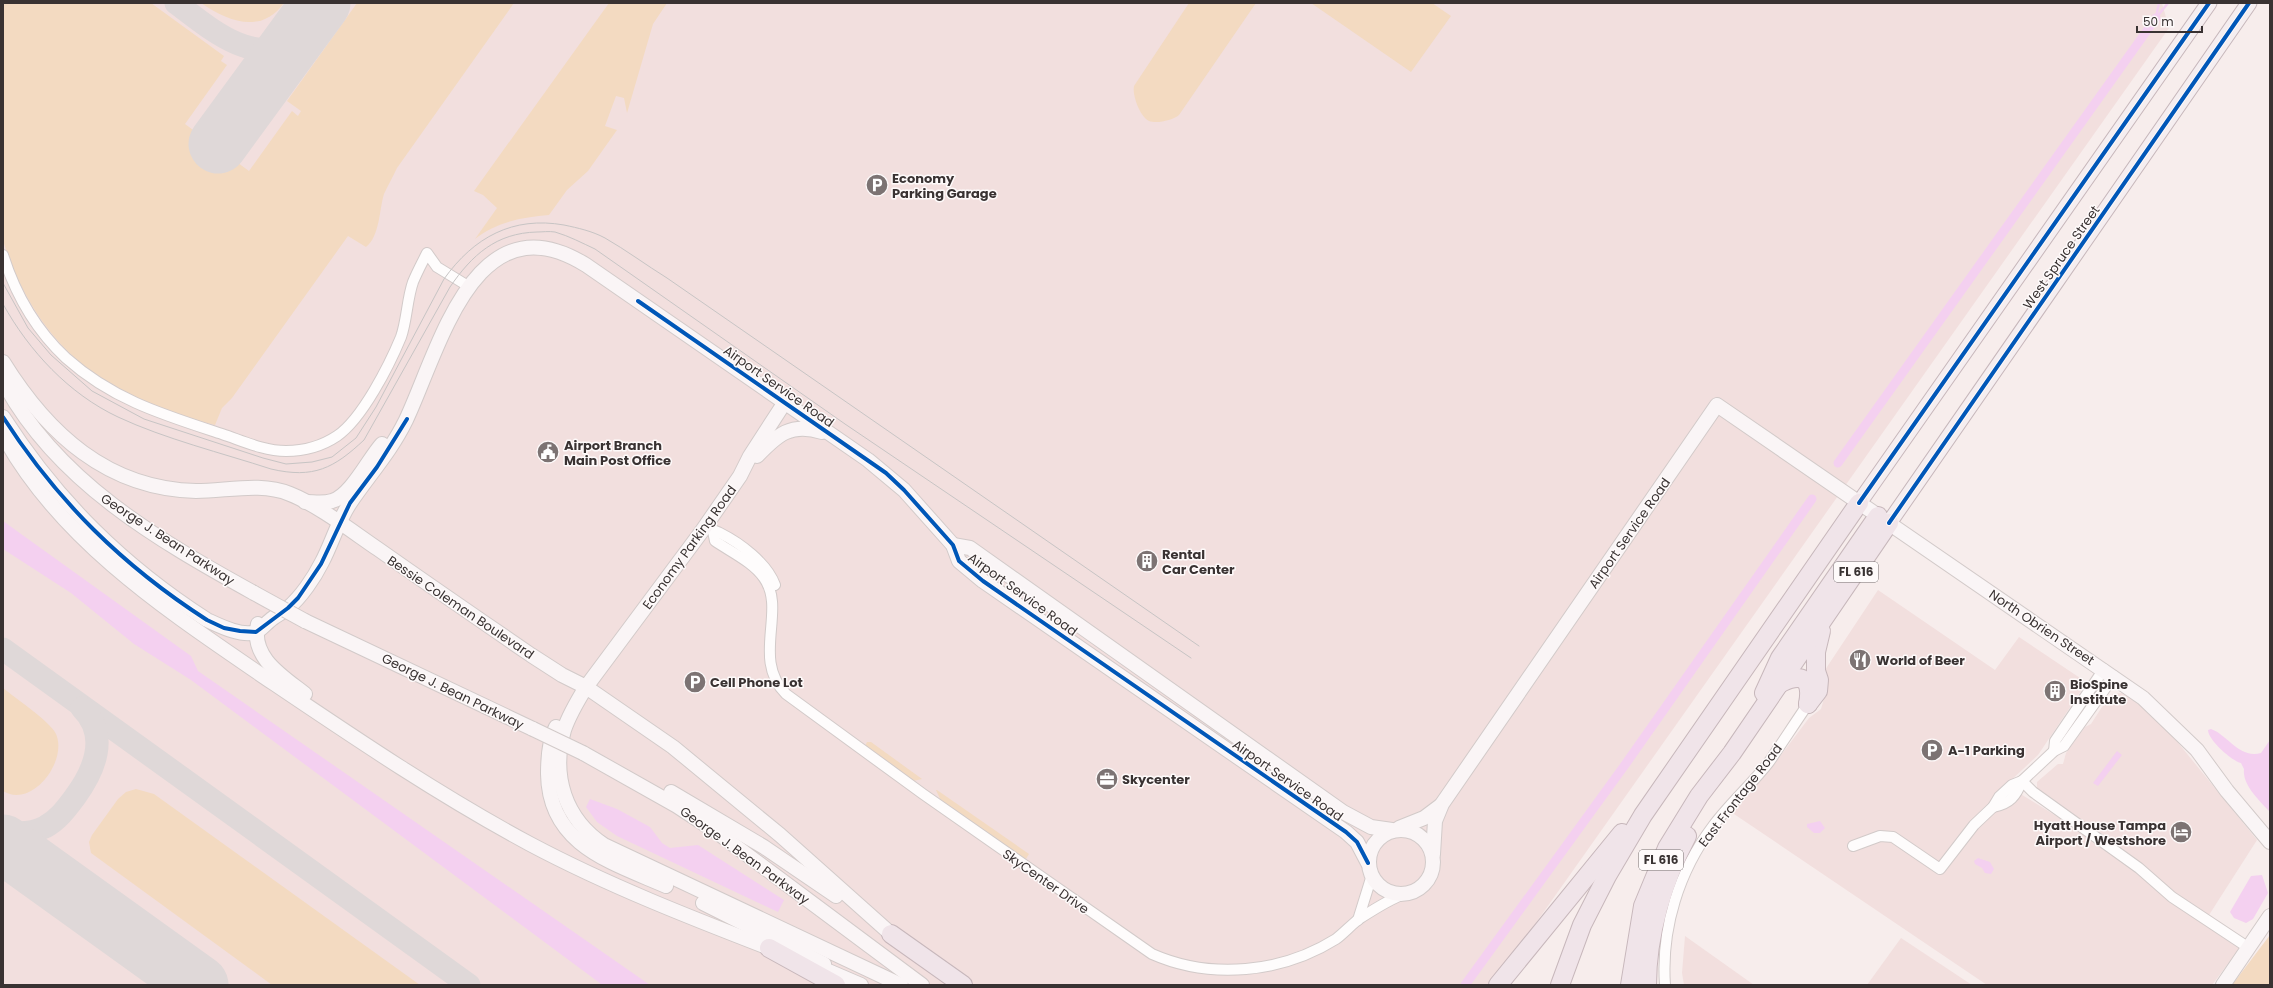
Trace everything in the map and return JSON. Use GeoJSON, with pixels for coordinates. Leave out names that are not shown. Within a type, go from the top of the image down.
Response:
{"type":"FeatureCollection","features":[{"type":"Feature","properties":{"kind":"highway","name":"FL 616"},"geometry":{"type":"LineString","coordinates":[[1560,985],[1582,925],[1607,876],[1678,764],[1859,503]]}},
{"type":"Feature","properties":{"kind":"highway","name":"FL 616"},"geometry":{"type":"LineString","coordinates":[[1630,985],[1637,934],[1643,906],[1667,848],[1695,803],[1748,731],[1824,620],[1884,519]]}},
{"type":"Feature","properties":{"kind":"highway"},"geometry":{"type":"LineString","coordinates":[[1748,731],[1770,676],[1780,658],[1884,519]]}},
{"type":"Feature","properties":{"kind":"highway"},"geometry":{"type":"LineString","coordinates":[[1808,704],[1818,691],[1819,680],[1816,671],[1816,652],[1824,620]]}},
{"type":"Feature","properties":{"kind":"highway"},"geometry":{"type":"LineString","coordinates":[[1779,684],[1789,678],[1799,678],[1807,682],[1811,690],[1808,704]]}},
{"type":"Feature","properties":{"kind":"highway"},"geometry":{"type":"LineString","coordinates":[[1647,985],[1652,932],[1665,885],[1680,848],[1732,753]]}},
{"type":"Feature","properties":{"kind":"highway"},"geometry":{"type":"LineString","coordinates":[[1498,985],[1678,764]]}},
{"type":"Feature","properties":{"kind":"highway"},"geometry":{"type":"LineString","coordinates":[[891,934],[962,985]]}},
{"type":"Feature","properties":{"kind":"highway"},"geometry":{"type":"LineString","coordinates":[[769,948],[836,985]]}},
{"type":"Feature","properties":{"kind":"main road","name":"West Spruce Street"},"geometry":{"type":"LineString","coordinates":[[1859,503],[2209,3]]}},
{"type":"Feature","properties":{"kind":"main road","name":"West Spruce Street"},"geometry":{"type":"LineString","coordinates":[[1884,519],[2249,3]]}},
{"type":"Feature","properties":{"kind":"street","name":"Airport Service Road"},"geometry":{"type":"LineString","coordinates":[[256,632],[263,617],[292,593],[315,555],[339,523],[350,503],[399,434],[443,332],[468,286],[494,260],[509,252],[533,246],[555,249],[569,254],[586,265],[868,460],[900,486],[953,545],[959,561],[983,581],[1346,832],[1357,842],[1370,869]]}},
{"type":"Feature","properties":{"kind":"street"},"geometry":{"type":"LineString","coordinates":[[3,255],[23,302],[43,334],[66,357],[94,380],[125,399],[148,410],[262,447],[285,451],[305,449],[325,442],[346,428],[361,412],[401,336],[414,281],[427,253],[437,267],[468,286]]}},
{"type":"Feature","properties":{"kind":"street","name":"Bessie Coleman Boulevard"},"geometry":{"type":"LineString","coordinates":[[3,362],[21,391],[46,421],[67,442],[92,460],[117,473],[146,483],[174,489],[195,491],[277,489],[304,502],[339,523],[562,675],[586,687],[696,766],[780,835],[891,934]]}},
{"type":"Feature","properties":{"kind":"street","name":"George J. Bean Parkway"},"geometry":{"type":"LineString","coordinates":[[3,381],[29,421],[52,450],[108,503],[204,566],[254,593],[305,620],[583,752],[677,806],[718,833],[922,985]]}},
{"type":"Feature","properties":{"kind":"street","name":"Economy Parking Road"},"geometry":{"type":"LineString","coordinates":[[586,687],[709,528],[740,476],[750,456],[785,402]]}},
{"type":"Feature","properties":{"kind":"street","name":"Airport Service Road"},"geometry":{"type":"LineString","coordinates":[[1433,854],[1435,821],[1442,804],[1717,404],[1859,503]]}},
{"type":"Feature","properties":{"kind":"street"},"geometry":{"type":"LineString","coordinates":[[3,417],[50,484],[77,515],[109,546],[207,620],[224,628],[240,632],[256,632],[257,646],[263,657],[275,670],[396,764]]}},
{"type":"Feature","properties":{"kind":"street"},"geometry":{"type":"LineString","coordinates":[[304,502],[320,503],[334,501],[348,490],[380,446],[406,419]]}},
{"type":"Feature","properties":{"kind":"street"},"geometry":{"type":"LineString","coordinates":[[740,476],[760,453],[787,430],[801,427],[833,435]]}},
{"type":"Feature","properties":{"kind":"street"},"geometry":{"type":"LineString","coordinates":[[3,435],[30,476],[58,511],[113,566],[154,598],[241,660],[396,764],[472,812],[564,862],[663,905],[863,985]]}},
{"type":"Feature","properties":{"kind":"street","name":"North Obrien Street"},"geometry":{"type":"LineString","coordinates":[[1859,503],[2109,673],[2143,698],[2197,750],[2234,799],[2270,842]]}},
{"type":"Feature","properties":{"kind":"street","name":"SkyCenter Drive"},"geometry":{"type":"LineString","coordinates":[[709,528],[720,533],[758,559],[773,580],[776,593],[772,669],[776,682],[786,694],[923,794],[1128,938],[1159,956],[1181,964],[1216,969],[1247,969],[1268,966],[1299,957],[1319,948],[1342,935],[1358,920],[1391,899],[1404,894]]}},
{"type":"Feature","properties":{"kind":"street","name":"Airport Service Road"},"geometry":{"type":"LineString","coordinates":[[953,545],[970,548],[1343,812],[1371,827],[1394,830],[1424,818],[1442,804]]}},
{"type":"Feature","properties":{"kind":"street"},"geometry":{"type":"LineString","coordinates":[[1853,846],[1880,836],[1893,837],[1940,869],[1974,825],[1993,807],[2005,805],[2017,794],[2022,781],[2054,751],[2055,741],[2109,673]]}},
{"type":"Feature","properties":{"kind":"street"},"geometry":{"type":"LineString","coordinates":[[586,687],[568,707],[553,733],[548,759],[548,794],[559,820],[577,842],[604,859],[715,908],[784,942],[863,985]]}},
{"type":"Feature","properties":{"kind":"street"},"geometry":{"type":"LineString","coordinates":[[586,687],[564,729],[560,767],[566,801],[576,820],[588,835],[638,863],[901,985]]}},
{"type":"Feature","properties":{"kind":"street","name":"East Frontage Road"},"geometry":{"type":"LineString","coordinates":[[1665,985],[1666,946],[1671,913],[1680,886],[1695,854],[1713,826],[1768,762],[1808,704]]}},
{"type":"Feature","properties":{"kind":"street"},"geometry":{"type":"LineString","coordinates":[[583,752],[669,791],[712,815],[764,847],[891,934]]}},
{"type":"Feature","properties":{"kind":"street"},"geometry":{"type":"LineString","coordinates":[[2022,781],[2033,792],[2139,868],[2172,897],[2249,948]]}},
{"type":"Feature","properties":{"kind":"street"},"geometry":{"type":"LineString","coordinates":[[1394,830],[1413,831],[1421,836],[1428,844],[1433,854],[1434,865],[1427,880],[1415,891],[1404,894],[1393,893],[1383,888],[1370,869],[1371,850],[1376,842],[1394,830]]}},
{"type":"Feature","properties":{"kind":"street","name":"SkyCenter Drive"},"geometry":{"type":"LineString","coordinates":[[1358,920],[1370,869]]}},
{"type":"Feature","properties":{"kind":"street"},"geometry":{"type":"LineString","coordinates":[[2223,985],[2270,916]]}},
{"type":"Feature","properties":{"kind":"shaded area"},"geometry":{"type":"Polygon","coordinates":[[[3,3],[2162,3],[2169,28],[1492,985],[3,985],[3,3]]]}},
{"type":"Feature","properties":{"kind":"shaded area"},"geometry":{"type":"Polygon","coordinates":[[[3,3],[151,3],[224,56],[221,61],[227,65],[185,124],[249,171],[292,111],[298,116],[301,111],[287,101],[357,3],[514,3],[397,168],[384,194],[377,230],[371,242],[366,247],[348,236],[232,398],[222,408],[215,425],[176,414],[141,401],[110,384],[82,364],[57,340],[36,312],[18,279],[3,241],[3,3]]]}},
{"type":"Feature","properties":{"kind":"shaded area"},"geometry":{"type":"Polygon","coordinates":[[[201,3],[284,3],[275,13],[265,19],[254,22],[244,22],[222,15],[201,3]]]}},
{"type":"Feature","properties":{"kind":"shaded area"},"geometry":{"type":"Polygon","coordinates":[[[609,3],[667,3],[653,24],[627,113],[624,98],[616,96],[605,126],[617,130],[588,171],[567,190],[549,215],[510,221],[492,228],[475,239],[497,208],[483,195],[474,191],[609,3]]]}},
{"type":"Feature","properties":{"kind":"shaded area"},"geometry":{"type":"Polygon","coordinates":[[[1189,3],[1256,3],[1179,115],[1165,121],[1152,122],[1146,119],[1137,105],[1134,95],[1134,86],[1189,3]]]}},
{"type":"Feature","properties":{"kind":"shaded area"},"geometry":{"type":"Polygon","coordinates":[[[1311,3],[1432,3],[1451,16],[1411,72],[1311,3]]]}},
{"type":"Feature","properties":{"kind":"shaded area"},"geometry":{"type":"Polygon","coordinates":[[[3,521],[191,656],[198,671],[650,985],[602,985],[191,680],[134,644],[71,593],[3,549],[3,521]]]}},
{"type":"Feature","properties":{"kind":"shaded area"},"geometry":{"type":"Polygon","coordinates":[[[1878,590],[1995,670],[2019,637],[2083,680],[2083,688],[2038,755],[2006,785],[2079,830],[2138,874],[2169,901],[2237,946],[2239,949],[2212,985],[1987,985],[1731,812],[1766,775],[1809,718],[1821,709],[1827,688],[1823,673],[1878,590]]]}},
{"type":"Feature","properties":{"kind":"shaded area"},"geometry":{"type":"Polygon","coordinates":[[[3,688],[32,710],[53,729],[56,734],[58,745],[57,757],[52,769],[45,779],[36,788],[25,793],[14,795],[3,791],[3,688]]]}},
{"type":"Feature","properties":{"kind":"shaded area"},"geometry":{"type":"Polygon","coordinates":[[[2122,693],[2136,701],[2175,739],[2257,840],[2209,915],[2161,883],[2108,839],[2037,790],[2037,782],[2058,764],[2063,764],[2066,753],[2085,727],[2091,724],[2102,707],[2113,698],[2112,694],[2122,693]]]}},
{"type":"Feature","properties":{"kind":"shaded area"},"geometry":{"type":"Polygon","coordinates":[[[2211,729],[2246,753],[2261,753],[2270,740],[2270,812],[2249,787],[2241,763],[2227,754],[2212,739],[2208,730],[2211,729]]]}},
{"type":"Feature","properties":{"kind":"shaded area"},"geometry":{"type":"Polygon","coordinates":[[[867,742],[871,742],[922,779],[913,781],[865,746],[867,742]]]}},
{"type":"Feature","properties":{"kind":"shaded area"},"geometry":{"type":"Polygon","coordinates":[[[2117,751],[2122,755],[2098,786],[2093,783],[2117,751]]]}},
{"type":"Feature","properties":{"kind":"shaded area"},"geometry":{"type":"Polygon","coordinates":[[[136,789],[154,794],[420,985],[272,985],[91,853],[89,842],[92,835],[118,799],[126,792],[136,789]]]}},
{"type":"Feature","properties":{"kind":"shaded area"},"geometry":{"type":"Polygon","coordinates":[[[936,790],[1029,854],[1026,859],[941,801],[936,790]]]}},
{"type":"Feature","properties":{"kind":"shaded area"},"geometry":{"type":"Polygon","coordinates":[[[590,799],[617,809],[650,827],[662,843],[670,848],[698,845],[784,900],[778,912],[617,836],[597,822],[586,807],[590,799]]]}},
{"type":"Feature","properties":{"kind":"shaded area"},"geometry":{"type":"Polygon","coordinates":[[[1820,821],[1825,828],[1820,833],[1814,833],[1807,827],[1807,824],[1820,821]]]}},
{"type":"Feature","properties":{"kind":"shaded area"},"geometry":{"type":"Polygon","coordinates":[[[1978,858],[1990,862],[1994,869],[1991,874],[1985,873],[1982,868],[1975,864],[1974,861],[1978,858]]]}},
{"type":"Feature","properties":{"kind":"shaded area"},"geometry":{"type":"Polygon","coordinates":[[[2262,875],[2268,893],[2253,919],[2246,923],[2234,918],[2230,912],[2251,876],[2262,875]]]}},
{"type":"Feature","properties":{"kind":"shaded area"},"geometry":{"type":"Polygon","coordinates":[[[2270,935],[2270,985],[2232,985],[2270,935]]]}},
{"type":"Feature","properties":{"kind":"shaded area"},"geometry":{"type":"Polygon","coordinates":[[[1685,936],[1754,985],[1684,985],[1682,973],[1685,936]]]}},
{"type":"Feature","properties":{"kind":"shaded area"},"geometry":{"type":"Polygon","coordinates":[[[1901,938],[1972,985],[1867,985],[1901,938]]]}},
{"type":"Feature","properties":{"kind":"waterway"},"geometry":{"type":"LineString","coordinates":[[2156,17],[2159,3]]}},
{"type":"Feature","properties":{"kind":"waterway"},"geometry":{"type":"LineString","coordinates":[[2156,18],[2168,3]]}},
{"type":"Feature","properties":{"kind":"waterway"},"geometry":{"type":"LineString","coordinates":[[1838,463],[2156,18]]}},
{"type":"Feature","properties":{"kind":"waterway"},"geometry":{"type":"LineString","coordinates":[[1465,985],[1627,762],[1812,499]]}},
{"type":"Feature","properties":{"kind":"taxiway"},"geometry":{"type":"LineString","coordinates":[[176,3],[216,32],[246,47],[262,50],[277,48],[293,42]]}},
{"type":"Feature","properties":{"kind":"taxiway"},"geometry":{"type":"LineString","coordinates":[[3,649],[469,985]]}},
{"type":"Feature","properties":{"kind":"taxiway"},"geometry":{"type":"LineString","coordinates":[[3,831],[24,833],[45,827],[62,814],[82,787],[93,765],[97,742],[91,719],[82,708]]}},
{"type":"Feature","properties":{"kind":"runway"},"geometry":{"type":"LineString","coordinates":[[218,144],[321,3]]}},
{"type":"Feature","properties":{"kind":"runway"},"geometry":{"type":"LineString","coordinates":[[3,844],[199,985]]}},
{"type":"Feature","properties":{"kind":"tram line"},"geometry":{"type":"LineString","coordinates":[[3,283],[28,328],[51,355],[92,391],[144,419],[263,458],[286,464],[312,462],[332,457],[356,438],[376,407],[444,279],[468,252],[482,241],[496,233],[512,227],[528,224],[545,223],[564,225],[595,233],[621,247],[667,278],[1199,646]]}},
{"type":"Feature","properties":{"kind":"tram line"},"geometry":{"type":"LineString","coordinates":[[3,304],[25,338],[52,370],[83,396],[118,417],[155,432],[271,469],[299,473],[311,472],[322,469],[343,458],[364,440],[450,287],[458,275],[476,256],[497,241],[522,233],[555,232],[595,249],[845,424],[1191,658]]}},
{"type":"Feature","properties":{"kind":"cycle path"},"geometry":{"type":"LineString","coordinates":[[1859,503],[2209,3]]}},
{"type":"Feature","properties":{"kind":"cycle path"},"geometry":{"type":"LineString","coordinates":[[1889,523],[2249,3]]}},
{"type":"Feature","properties":{"kind":"cycle path"},"geometry":{"type":"LineString","coordinates":[[638,301],[886,473],[904,490],[953,545],[959,561],[983,581],[1346,832],[1357,842],[1368,863]]}},
{"type":"Feature","properties":{"kind":"cycle path"},"geometry":{"type":"LineString","coordinates":[[3,417],[24,448],[69,504],[94,530],[147,577],[207,620],[224,628],[256,632],[288,608],[298,598],[321,564],[350,503],[377,467],[407,419]]}},
{"type":"Feature","properties":{"kind":"place","name":"Economy Parking Garage"},"geometry":{"type":"Point","coordinates":[877,185]}},
{"type":"Feature","properties":{"kind":"place","name":"Airport Branch Main Post Office"},"geometry":{"type":"Point","coordinates":[548,452]}},
{"type":"Feature","properties":{"kind":"place","name":"Rental Car Center"},"geometry":{"type":"Point","coordinates":[1147,561]}},
{"type":"Feature","properties":{"kind":"place","name":"World of Beer"},"geometry":{"type":"Point","coordinates":[1860,660]}},
{"type":"Feature","properties":{"kind":"place","name":"Cell Phone Lot"},"geometry":{"type":"Point","coordinates":[695,682]}},
{"type":"Feature","properties":{"kind":"place","name":"BioSpine Institute"},"geometry":{"type":"Point","coordinates":[2055,691]}},
{"type":"Feature","properties":{"kind":"place","name":"A-1 Parking"},"geometry":{"type":"Point","coordinates":[1932,750]}},
{"type":"Feature","properties":{"kind":"place","name":"Skycenter"},"geometry":{"type":"Point","coordinates":[1107,779]}},
{"type":"Feature","properties":{"kind":"place","name":"Hyatt House Tampa Airport / Westshore"},"geometry":{"type":"Point","coordinates":[2181,832]}}]}
